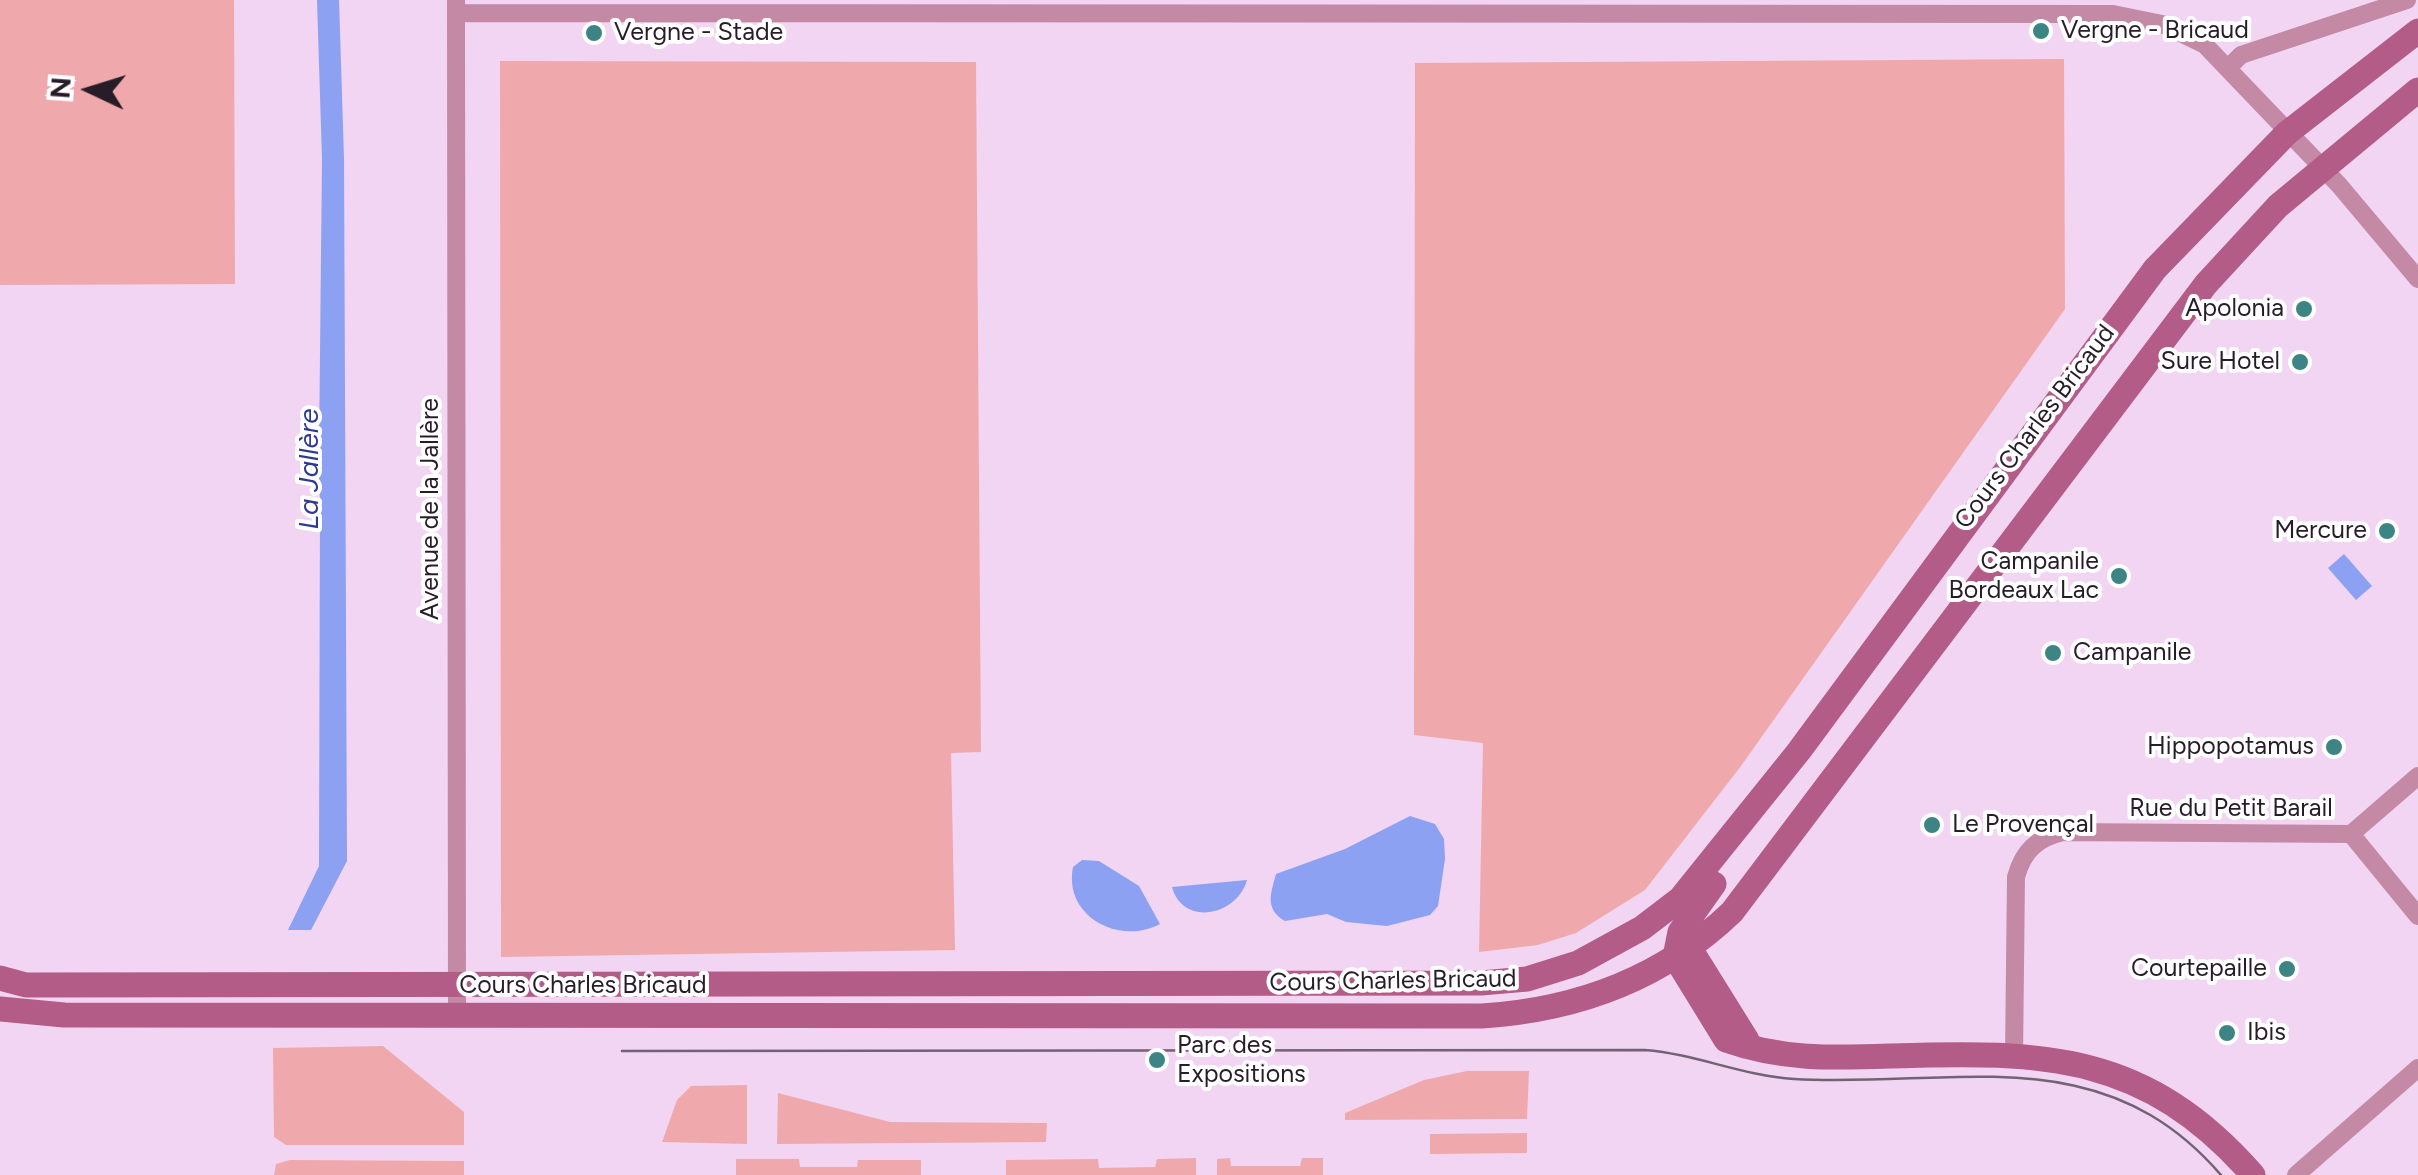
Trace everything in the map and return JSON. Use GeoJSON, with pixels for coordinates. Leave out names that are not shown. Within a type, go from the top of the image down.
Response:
{"type":"FeatureCollection","features":[{"type":"Feature","properties":{"kind":"main road","name":"Cours Charles Bricaud"},"geometry":{"type":"LineString","coordinates":[[0,978],[26,985],[1503,982],[1678,937],[1763,818],[1799,751],[1860,662],[2154,268],[2287,133],[2418,31]]}},
{"type":"Feature","properties":{"kind":"main road","name":"Cours Charles Bricaud"},"geometry":{"type":"LineString","coordinates":[[0,1009],[64,1015],[457,1017],[1482,1016],[1539,1010],[1590,997],[1678,937],[1732,912],[2206,284],[2278,206],[2418,90]]}},
{"type":"Feature","properties":{"kind":"main road"},"geometry":{"type":"LineString","coordinates":[[1678,937],[1726,1040],[1757,1051],[1799,1058],[2014,1058],[2079,1062],[2152,1088],[2190,1112],[2253,1175]]}},
{"type":"Feature","properties":{"kind":"street"},"geometry":{"type":"LineString","coordinates":[[2229,67],[2241,55],[2407,0]]}},
{"type":"Feature","properties":{"kind":"street"},"geometry":{"type":"LineString","coordinates":[[456,7],[1484,17],[2101,13],[2162,24],[2191,36],[2229,67],[2418,279]]}},
{"type":"Feature","properties":{"kind":"street","name":"Avenue de la Jallère"},"geometry":{"type":"LineString","coordinates":[[456,7],[457,1017]]}},
{"type":"Feature","properties":{"kind":"street"},"geometry":{"type":"LineString","coordinates":[[2418,776],[2351,834],[2418,916]]}},
{"type":"Feature","properties":{"kind":"street","name":"Rue du Petit Barail"},"geometry":{"type":"LineString","coordinates":[[2014,1058],[2016,877],[2028,848],[2044,836],[2063,832],[2351,834]]}},
{"type":"Feature","properties":{"kind":"street"},"geometry":{"type":"LineString","coordinates":[[2296,1175],[2418,1068]]}},
{"type":"Feature","properties":{"kind":"shaded area"},"geometry":{"type":"Polygon","coordinates":[[[0,0],[234,0],[235,284],[0,285],[0,0]]]}},
{"type":"Feature","properties":{"kind":"shaded area"},"geometry":{"type":"Polygon","coordinates":[[[2064,59],[2065,309],[1741,766],[1645,890],[1576,933],[1538,945],[1479,952],[1483,743],[1414,735],[1415,63],[2064,59]]]}},
{"type":"Feature","properties":{"kind":"shaded area"},"geometry":{"type":"Polygon","coordinates":[[[500,61],[976,62],[981,752],[951,753],[955,950],[501,957],[500,61]]]}},
{"type":"Feature","properties":{"kind":"shaded area"},"geometry":{"type":"Polygon","coordinates":[[[383,1046],[464,1112],[464,1145],[286,1145],[274,1137],[273,1048],[383,1046]]]}},
{"type":"Feature","properties":{"kind":"shaded area"},"geometry":{"type":"Polygon","coordinates":[[[1467,1071],[1529,1071],[1527,1119],[1345,1120],[1345,1113],[1424,1080],[1467,1071]]]}},
{"type":"Feature","properties":{"kind":"shaded area"},"geometry":{"type":"Polygon","coordinates":[[[747,1085],[747,1144],[662,1142],[677,1100],[691,1086],[747,1085]]]}},
{"type":"Feature","properties":{"kind":"shaded area"},"geometry":{"type":"Polygon","coordinates":[[[778,1093],[890,1122],[1047,1123],[1046,1142],[777,1144],[778,1093]]]}},
{"type":"Feature","properties":{"kind":"shaded area"},"geometry":{"type":"Polygon","coordinates":[[[1527,1133],[1527,1153],[1430,1154],[1430,1134],[1527,1133]]]}},
{"type":"Feature","properties":{"kind":"shaded area"},"geometry":{"type":"Polygon","coordinates":[[[1196,1158],[1196,1175],[1006,1175],[1006,1160],[1098,1159],[1099,1168],[1155,1167],[1157,1159],[1196,1158]]]}},
{"type":"Feature","properties":{"kind":"shaded area"},"geometry":{"type":"Polygon","coordinates":[[[1230,1158],[1231,1166],[1300,1166],[1302,1158],[1323,1158],[1323,1175],[1217,1175],[1217,1159],[1230,1158]]]}},
{"type":"Feature","properties":{"kind":"shaded area"},"geometry":{"type":"Polygon","coordinates":[[[736,1159],[799,1159],[800,1167],[857,1167],[858,1160],[921,1160],[921,1175],[736,1175],[736,1159]]]}},
{"type":"Feature","properties":{"kind":"shaded area"},"geometry":{"type":"Polygon","coordinates":[[[290,1160],[464,1161],[464,1175],[274,1175],[276,1164],[290,1160]]]}},
{"type":"Feature","properties":{"kind":"water"},"geometry":{"type":"Polygon","coordinates":[[[317,0],[339,0],[344,158],[347,861],[311,930],[288,930],[319,866],[320,500],[319,477],[312,473],[312,455],[319,450],[322,159],[317,0]]]}},
{"type":"Feature","properties":{"kind":"water"},"geometry":{"type":"Polygon","coordinates":[[[2344,554],[2372,586],[2356,600],[2328,568],[2344,554]]]}},
{"type":"Feature","properties":{"kind":"water"},"geometry":{"type":"Polygon","coordinates":[[[1410,816],[1435,824],[1444,839],[1438,906],[1430,915],[1387,926],[1346,922],[1327,914],[1285,921],[1274,911],[1271,900],[1276,874],[1345,849],[1410,816]]]}},
{"type":"Feature","properties":{"kind":"water"},"geometry":{"type":"Polygon","coordinates":[[[1082,860],[1099,861],[1139,886],[1160,924],[1128,931],[1097,922],[1077,900],[1072,884],[1073,867],[1082,860]]]}},
{"type":"Feature","properties":{"kind":"water"},"geometry":{"type":"Polygon","coordinates":[[[1247,880],[1233,902],[1210,912],[1187,908],[1172,887],[1247,880]]]}},
{"type":"Feature","properties":{"kind":"tram line"},"geometry":{"type":"LineString","coordinates":[[622,1051],[1645,1050],[1794,1079],[2023,1078],[2076,1086],[2126,1103],[2175,1131],[2221,1175]]}},
{"type":"Feature","properties":{"kind":"place","name":"Vergne - Bricaud"},"geometry":{"type":"Point","coordinates":[2041,31]}},
{"type":"Feature","properties":{"kind":"place","name":"Vergne - Stade"},"geometry":{"type":"Point","coordinates":[594,33]}},
{"type":"Feature","properties":{"kind":"place","name":"Apolonia"},"geometry":{"type":"Point","coordinates":[2304,309]}},
{"type":"Feature","properties":{"kind":"place","name":"Sure Hotel"},"geometry":{"type":"Point","coordinates":[2300,362]}},
{"type":"Feature","properties":{"kind":"place","name":"Mercure"},"geometry":{"type":"Point","coordinates":[2387,531]}},
{"type":"Feature","properties":{"kind":"place","name":"Campanile Bordeaux Lac"},"geometry":{"type":"Point","coordinates":[2119,576]}},
{"type":"Feature","properties":{"kind":"place","name":"Campanile"},"geometry":{"type":"Point","coordinates":[2053,653]}},
{"type":"Feature","properties":{"kind":"place","name":"Hippopotamus"},"geometry":{"type":"Point","coordinates":[2334,747]}},
{"type":"Feature","properties":{"kind":"place","name":"Le Provençal"},"geometry":{"type":"Point","coordinates":[1932,825]}},
{"type":"Feature","properties":{"kind":"place","name":"Courtepaille"},"geometry":{"type":"Point","coordinates":[2287,969]}},
{"type":"Feature","properties":{"kind":"place","name":"Ibis"},"geometry":{"type":"Point","coordinates":[2227,1033]}},
{"type":"Feature","properties":{"kind":"place","name":"Parc des Expositions"},"geometry":{"type":"Point","coordinates":[1157,1060]}},
{"type":"Feature","properties":{"kind":"water label","name":"La Jallère"},"geometry":{"type":"Point","coordinates":[310,469]}}]}
